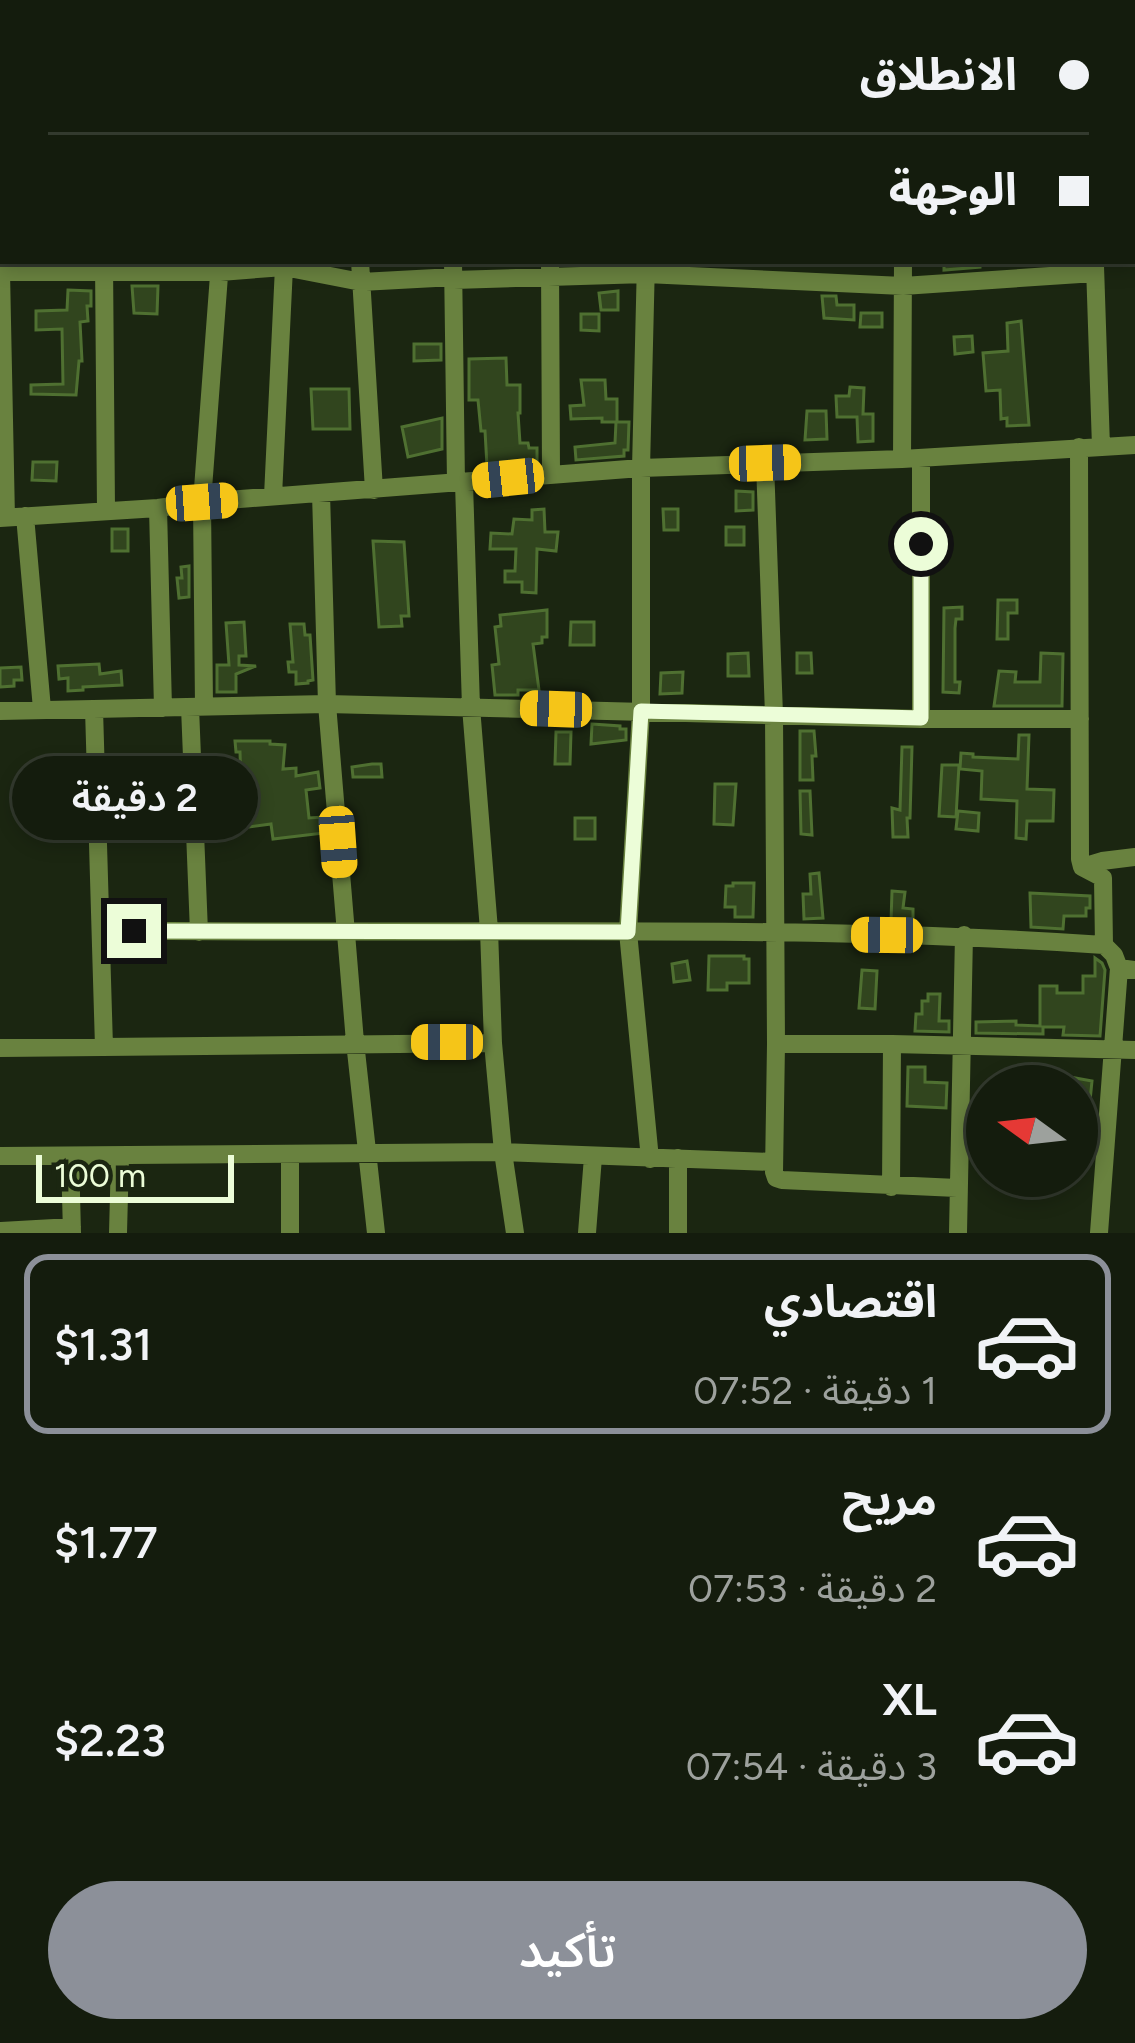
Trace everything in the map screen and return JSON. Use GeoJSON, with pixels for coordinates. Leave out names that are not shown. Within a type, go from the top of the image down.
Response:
{"type":"FeatureCollection","features":[{"type":"Feature","properties":{"kind":"street"},"geometry":{"type":"LineString","coordinates":[[360,264],[374,490]]}},
{"type":"Feature","properties":{"kind":"street"},"geometry":{"type":"LineString","coordinates":[[903,264],[921,718]]}},
{"type":"Feature","properties":{"kind":"street"},"geometry":{"type":"LineString","coordinates":[[104,266],[106,510]]}},
{"type":"Feature","properties":{"kind":"street"},"geometry":{"type":"LineString","coordinates":[[42,709],[10,517],[1,272],[104,266],[284,267],[361,282],[454,273],[646,268],[903,286],[1095,267],[1101,447]]}},
{"type":"Feature","properties":{"kind":"street"},"geometry":{"type":"LineString","coordinates":[[199,932],[202,502],[220,267]]}},
{"type":"Feature","properties":{"kind":"street"},"geometry":{"type":"LineString","coordinates":[[273,496],[284,267]]}},
{"type":"Feature","properties":{"kind":"street"},"geometry":{"type":"LineString","coordinates":[[646,268],[641,711],[628,932],[650,1159]]}},
{"type":"Feature","properties":{"kind":"street"},"geometry":{"type":"LineString","coordinates":[[550,269],[551,474]]}},
{"type":"Feature","properties":{"kind":"street"},"geometry":{"type":"LineString","coordinates":[[454,273],[471,707],[493,1042],[515,1233]]}},
{"type":"Feature","properties":{"kind":"street"},"geometry":{"type":"LineString","coordinates":[[10,517],[641,468],[1135,445]]}},
{"type":"Feature","properties":{"kind":"street"},"geometry":{"type":"LineString","coordinates":[[1079,447],[1080,859],[1082,867],[1103,878],[1104,945]]}},
{"type":"Feature","properties":{"kind":"street"},"geometry":{"type":"LineString","coordinates":[[765,463],[774,715],[776,1178],[957,1188]]}},
{"type":"Feature","properties":{"kind":"street"},"geometry":{"type":"LineString","coordinates":[[321,493],[327,704],[376,1233]]}},
{"type":"Feature","properties":{"kind":"street"},"geometry":{"type":"LineString","coordinates":[[158,508],[163,708]]}},
{"type":"Feature","properties":{"kind":"street"},"geometry":{"type":"LineString","coordinates":[[0,711],[327,704],[1080,719]]}},
{"type":"Feature","properties":{"kind":"street"},"geometry":{"type":"LineString","coordinates":[[94,709],[104,1047]]}},
{"type":"Feature","properties":{"kind":"street"},"geometry":{"type":"LineString","coordinates":[[1082,867],[1135,857]]}},
{"type":"Feature","properties":{"kind":"street"},"geometry":{"type":"LineString","coordinates":[[101,930],[964,935],[1104,945],[1127,969],[1112,1048],[1099,1233]]}},
{"type":"Feature","properties":{"kind":"street"},"geometry":{"type":"LineString","coordinates":[[964,935],[958,1233],[978,1233]]}},
{"type":"Feature","properties":{"kind":"street"},"geometry":{"type":"LineString","coordinates":[[0,1048],[493,1042]]}},
{"type":"Feature","properties":{"kind":"street"},"geometry":{"type":"LineString","coordinates":[[776,1044],[1135,1050]]}},
{"type":"Feature","properties":{"kind":"street"},"geometry":{"type":"LineString","coordinates":[[891,1186],[892,1044]]}},
{"type":"Feature","properties":{"kind":"street"},"geometry":{"type":"LineString","coordinates":[[0,1156],[503,1152],[773,1162]]}},
{"type":"Feature","properties":{"kind":"street"},"geometry":{"type":"LineString","coordinates":[[290,1155],[290,1233]]}},
{"type":"Feature","properties":{"kind":"street"},"geometry":{"type":"LineString","coordinates":[[2,1231],[72,1230],[70,1156]]}},
{"type":"Feature","properties":{"kind":"street"},"geometry":{"type":"LineString","coordinates":[[118,1233],[120,1156]]}},
{"type":"Feature","properties":{"kind":"street"},"geometry":{"type":"LineString","coordinates":[[586,1233],[593,1156]]}},
{"type":"Feature","properties":{"kind":"street"},"geometry":{"type":"LineString","coordinates":[[678,1158],[678,1233]]}},
{"type":"Feature","properties":{"kind":"building"},"geometry":{"type":"Polygon","coordinates":[[[944,264],[980,264],[980,267],[944,270],[944,264]]]}},
{"type":"Feature","properties":{"kind":"building"},"geometry":{"type":"Polygon","coordinates":[[[132,286],[158,286],[157,314],[134,313],[132,286]]]}},
{"type":"Feature","properties":{"kind":"building"},"geometry":{"type":"Polygon","coordinates":[[[68,290],[91,291],[88,321],[80,322],[82,361],[76,395],[31,394],[31,385],[63,384],[62,329],[36,330],[36,311],[67,310],[68,290]]]}},
{"type":"Feature","properties":{"kind":"building"},"geometry":{"type":"Polygon","coordinates":[[[618,291],[618,310],[601,310],[599,293],[618,291]]]}},
{"type":"Feature","properties":{"kind":"building"},"geometry":{"type":"Polygon","coordinates":[[[822,296],[836,296],[837,305],[854,305],[854,320],[824,318],[822,296]]]}},
{"type":"Feature","properties":{"kind":"building"},"geometry":{"type":"Polygon","coordinates":[[[861,313],[882,313],[882,327],[860,327],[861,313]]]}},
{"type":"Feature","properties":{"kind":"building"},"geometry":{"type":"Polygon","coordinates":[[[581,314],[599,314],[599,331],[581,330],[581,314]]]}},
{"type":"Feature","properties":{"kind":"building"},"geometry":{"type":"Polygon","coordinates":[[[1021,321],[1029,425],[1007,426],[1007,418],[1001,419],[1000,390],[986,391],[983,353],[1008,351],[1007,323],[1021,321]]]}},
{"type":"Feature","properties":{"kind":"building"},"geometry":{"type":"Polygon","coordinates":[[[972,336],[973,352],[955,354],[954,337],[972,336]]]}},
{"type":"Feature","properties":{"kind":"building"},"geometry":{"type":"Polygon","coordinates":[[[414,344],[441,344],[441,360],[414,361],[414,344]]]}},
{"type":"Feature","properties":{"kind":"building"},"geometry":{"type":"Polygon","coordinates":[[[506,358],[507,385],[520,385],[520,443],[537,448],[537,463],[487,466],[478,400],[469,400],[469,359],[506,358]]]}},
{"type":"Feature","properties":{"kind":"building"},"geometry":{"type":"Polygon","coordinates":[[[581,380],[605,380],[606,399],[617,399],[617,422],[629,422],[624,456],[576,460],[575,447],[615,443],[616,422],[571,419],[570,406],[584,405],[581,380]]]}},
{"type":"Feature","properties":{"kind":"building"},"geometry":{"type":"Polygon","coordinates":[[[850,387],[864,388],[863,414],[873,414],[873,441],[858,442],[857,417],[837,417],[836,396],[849,396],[850,387]]]}},
{"type":"Feature","properties":{"kind":"building"},"geometry":{"type":"Polygon","coordinates":[[[311,389],[349,389],[350,429],[313,429],[311,389]]]}},
{"type":"Feature","properties":{"kind":"building"},"geometry":{"type":"Polygon","coordinates":[[[807,411],[826,411],[827,439],[805,440],[807,411]]]}},
{"type":"Feature","properties":{"kind":"building"},"geometry":{"type":"Polygon","coordinates":[[[442,418],[442,449],[408,457],[402,427],[442,418]]]}},
{"type":"Feature","properties":{"kind":"building"},"geometry":{"type":"Polygon","coordinates":[[[33,462],[57,462],[56,481],[32,480],[33,462]]]}},
{"type":"Feature","properties":{"kind":"building"},"geometry":{"type":"Polygon","coordinates":[[[736,491],[753,492],[753,510],[736,511],[736,491]]]}},
{"type":"Feature","properties":{"kind":"building"},"geometry":{"type":"Polygon","coordinates":[[[544,509],[545,532],[558,532],[556,551],[537,549],[536,593],[522,592],[522,582],[505,582],[505,571],[515,571],[516,549],[490,549],[491,533],[512,534],[514,519],[532,520],[532,510],[544,509]]]}},
{"type":"Feature","properties":{"kind":"building"},"geometry":{"type":"Polygon","coordinates":[[[663,509],[678,509],[678,530],[664,530],[663,509]]]}},
{"type":"Feature","properties":{"kind":"building"},"geometry":{"type":"Polygon","coordinates":[[[726,527],[744,527],[744,545],[726,545],[726,527]]]}},
{"type":"Feature","properties":{"kind":"building"},"geometry":{"type":"Polygon","coordinates":[[[112,529],[128,529],[128,551],[112,551],[112,529]]]}},
{"type":"Feature","properties":{"kind":"building"},"geometry":{"type":"Polygon","coordinates":[[[373,541],[404,542],[409,616],[401,616],[402,626],[379,627],[373,541]]]}},
{"type":"Feature","properties":{"kind":"building"},"geometry":{"type":"Polygon","coordinates":[[[189,566],[189,597],[179,598],[177,578],[182,578],[181,567],[189,566]]]}},
{"type":"Feature","properties":{"kind":"building"},"geometry":{"type":"Polygon","coordinates":[[[998,600],[1017,600],[1017,613],[1008,613],[1008,639],[997,639],[998,600]]]}},
{"type":"Feature","properties":{"kind":"building"},"geometry":{"type":"Polygon","coordinates":[[[962,607],[962,619],[956,619],[955,628],[959,693],[943,692],[944,608],[962,607]]]}},
{"type":"Feature","properties":{"kind":"building"},"geometry":{"type":"Polygon","coordinates":[[[547,610],[547,637],[533,644],[539,690],[495,695],[492,665],[499,664],[495,627],[501,626],[500,615],[547,610]]]}},
{"type":"Feature","properties":{"kind":"building"},"geometry":{"type":"Polygon","coordinates":[[[244,622],[246,656],[239,656],[239,665],[256,666],[236,674],[236,692],[217,692],[217,665],[229,665],[226,623],[244,622]]]}},
{"type":"Feature","properties":{"kind":"building"},"geometry":{"type":"Polygon","coordinates":[[[571,622],[594,622],[594,645],[570,645],[571,622]]]}},
{"type":"Feature","properties":{"kind":"building"},"geometry":{"type":"Polygon","coordinates":[[[290,624],[304,624],[305,635],[310,635],[313,680],[308,683],[296,684],[296,672],[289,672],[288,662],[293,662],[290,624]]]}},
{"type":"Feature","properties":{"kind":"building"},"geometry":{"type":"Polygon","coordinates":[[[748,653],[749,676],[728,676],[728,654],[748,653]]]}},
{"type":"Feature","properties":{"kind":"building"},"geometry":{"type":"Polygon","coordinates":[[[797,653],[811,653],[812,673],[797,673],[797,653]]]}},
{"type":"Feature","properties":{"kind":"building"},"geometry":{"type":"Polygon","coordinates":[[[1041,653],[1063,654],[1062,706],[994,706],[999,671],[1016,672],[1015,682],[1040,682],[1041,653]]]}},
{"type":"Feature","properties":{"kind":"building"},"geometry":{"type":"Polygon","coordinates":[[[99,664],[100,674],[121,671],[122,685],[68,691],[68,678],[59,679],[58,666],[99,664]]]}},
{"type":"Feature","properties":{"kind":"building"},"geometry":{"type":"Polygon","coordinates":[[[21,667],[22,680],[0,687],[0,668],[21,667]]]}},
{"type":"Feature","properties":{"kind":"building"},"geometry":{"type":"Polygon","coordinates":[[[683,672],[682,693],[660,694],[661,673],[683,672]]]}},
{"type":"Feature","properties":{"kind":"building"},"geometry":{"type":"Polygon","coordinates":[[[592,724],[620,726],[626,729],[626,740],[591,744],[592,724]]]}},
{"type":"Feature","properties":{"kind":"building"},"geometry":{"type":"Polygon","coordinates":[[[800,731],[814,731],[813,780],[800,780],[800,731]]]}},
{"type":"Feature","properties":{"kind":"building"},"geometry":{"type":"Polygon","coordinates":[[[556,732],[571,732],[570,764],[555,764],[556,732]]]}},
{"type":"Feature","properties":{"kind":"building"},"geometry":{"type":"Polygon","coordinates":[[[1019,735],[1029,735],[1027,789],[1054,790],[1053,821],[1027,821],[1026,839],[1016,838],[1017,801],[981,799],[982,771],[960,769],[961,753],[1018,759],[1019,735]]]}},
{"type":"Feature","properties":{"kind":"building"},"geometry":{"type":"Polygon","coordinates":[[[235,741],[285,745],[283,769],[296,768],[296,776],[318,772],[320,788],[306,790],[309,818],[323,817],[324,833],[273,839],[271,824],[241,828],[238,795],[215,796],[215,783],[241,783],[235,741]]]}},
{"type":"Feature","properties":{"kind":"building"},"geometry":{"type":"Polygon","coordinates":[[[902,747],[912,747],[910,818],[908,837],[893,837],[892,808],[900,810],[902,747]]]}},
{"type":"Feature","properties":{"kind":"building"},"geometry":{"type":"Polygon","coordinates":[[[381,764],[382,777],[353,777],[352,767],[381,764]]]}},
{"type":"Feature","properties":{"kind":"building"},"geometry":{"type":"Polygon","coordinates":[[[942,765],[959,765],[956,817],[939,816],[942,765]]]}},
{"type":"Feature","properties":{"kind":"building"},"geometry":{"type":"Polygon","coordinates":[[[715,784],[736,784],[733,825],[714,824],[715,784]]]}},
{"type":"Feature","properties":{"kind":"building"},"geometry":{"type":"Polygon","coordinates":[[[800,791],[810,791],[812,835],[801,834],[800,791]]]}},
{"type":"Feature","properties":{"kind":"building"},"geometry":{"type":"Polygon","coordinates":[[[958,811],[979,813],[978,831],[956,829],[958,811]]]}},
{"type":"Feature","properties":{"kind":"building"},"geometry":{"type":"Polygon","coordinates":[[[575,818],[595,818],[595,839],[575,839],[575,818]]]}},
{"type":"Feature","properties":{"kind":"building"},"geometry":{"type":"Polygon","coordinates":[[[819,873],[823,918],[804,919],[803,894],[811,894],[810,874],[819,873]]]}},
{"type":"Feature","properties":{"kind":"building"},"geometry":{"type":"Polygon","coordinates":[[[754,883],[753,917],[735,917],[735,907],[725,907],[726,886],[754,883]]]}},
{"type":"Feature","properties":{"kind":"building"},"geometry":{"type":"Polygon","coordinates":[[[892,891],[905,892],[903,908],[913,909],[913,922],[891,922],[892,891]]]}},
{"type":"Feature","properties":{"kind":"building"},"geometry":{"type":"Polygon","coordinates":[[[1030,893],[1090,896],[1090,908],[1086,916],[1064,916],[1063,929],[1031,927],[1030,893]]]}},
{"type":"Feature","properties":{"kind":"building"},"geometry":{"type":"Polygon","coordinates":[[[709,956],[749,959],[749,983],[727,983],[727,990],[708,990],[709,956]]]}},
{"type":"Feature","properties":{"kind":"building"},"geometry":{"type":"Polygon","coordinates":[[[1095,958],[1105,970],[1100,1036],[1063,1035],[1064,1027],[1043,1027],[1043,1034],[976,1033],[976,1022],[1040,1026],[1040,986],[1057,986],[1057,993],[1083,993],[1083,976],[1095,976],[1095,958]]]}},
{"type":"Feature","properties":{"kind":"building"},"geometry":{"type":"Polygon","coordinates":[[[687,961],[690,980],[674,982],[672,964],[687,961]]]}},
{"type":"Feature","properties":{"kind":"building"},"geometry":{"type":"Polygon","coordinates":[[[862,970],[877,971],[875,1009],[859,1008],[862,970]]]}},
{"type":"Feature","properties":{"kind":"building"},"geometry":{"type":"Polygon","coordinates":[[[928,994],[940,994],[939,1021],[949,1021],[949,1032],[915,1031],[916,1014],[922,1014],[922,1001],[928,1001],[928,994]]]}},
{"type":"Feature","properties":{"kind":"building"},"geometry":{"type":"Polygon","coordinates":[[[908,1067],[925,1067],[925,1082],[947,1083],[946,1108],[907,1106],[908,1067]]]}},
{"type":"Feature","properties":{"kind":"route"},"geometry":{"type":"LineString","coordinates":[[134,931],[628,932],[641,711],[921,718],[921,544]]}}]}
